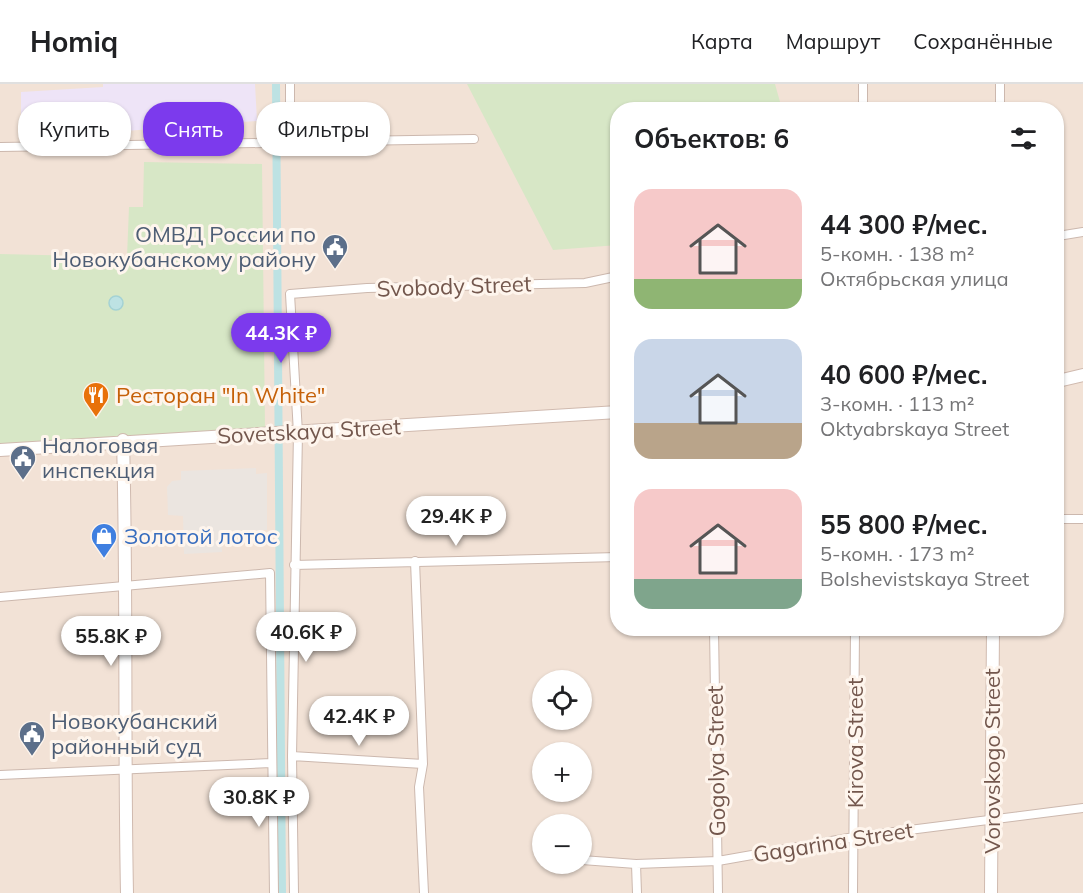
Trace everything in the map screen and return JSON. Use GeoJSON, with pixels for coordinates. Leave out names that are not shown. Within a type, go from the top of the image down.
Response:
{"type":"FeatureCollection","features":[{"type":"Feature","properties":{"kind":"main road"},"geometry":{"type":"LineString","coordinates":[[1064,380],[1083,375]]}},
{"type":"Feature","properties":{"kind":"main road","name":"Sovetskaya Street"},"geometry":{"type":"LineString","coordinates":[[0,450],[610,413]]}},
{"type":"Feature","properties":{"kind":"main road"},"geometry":{"type":"LineString","coordinates":[[123,441],[127,587],[125,768],[127,893]]}},
{"type":"Feature","properties":{"kind":"main road","name":"Vorovskogo Street"},"geometry":{"type":"LineString","coordinates":[[991,893],[993,636]]}},
{"type":"Feature","properties":{"kind":"street"},"geometry":{"type":"LineString","coordinates":[[290,84],[290,142],[474,139]]}},
{"type":"Feature","properties":{"kind":"street"},"geometry":{"type":"LineString","coordinates":[[863,84],[863,102]]}},
{"type":"Feature","properties":{"kind":"street"},"geometry":{"type":"LineString","coordinates":[[1000,84],[1000,102]]}},
{"type":"Feature","properties":{"kind":"street"},"geometry":{"type":"LineString","coordinates":[[0,147],[256,143]]}},
{"type":"Feature","properties":{"kind":"street"},"geometry":{"type":"LineString","coordinates":[[1064,235],[1083,232]]}},
{"type":"Feature","properties":{"kind":"street","name":"Svobody Street"},"geometry":{"type":"LineString","coordinates":[[298,433],[290,294],[367,288],[585,283],[610,278]]}},
{"type":"Feature","properties":{"kind":"street"},"geometry":{"type":"LineString","coordinates":[[294,893],[292,756],[298,433]]}},
{"type":"Feature","properties":{"kind":"street"},"geometry":{"type":"LineString","coordinates":[[1064,519],[1083,519]]}},
{"type":"Feature","properties":{"kind":"street"},"geometry":{"type":"LineString","coordinates":[[294,564],[610,557]]}},
{"type":"Feature","properties":{"kind":"street"},"geometry":{"type":"LineString","coordinates":[[416,561],[423,764],[419,787],[424,893]]}},
{"type":"Feature","properties":{"kind":"street"},"geometry":{"type":"LineString","coordinates":[[0,597],[270,573],[274,893]]}},
{"type":"Feature","properties":{"kind":"street","name":"Gogolya Street"},"geometry":{"type":"LineString","coordinates":[[714,636],[718,893]]}},
{"type":"Feature","properties":{"kind":"street","name":"Kirova Street"},"geometry":{"type":"LineString","coordinates":[[853,893],[855,636]]}},
{"type":"Feature","properties":{"kind":"street"},"geometry":{"type":"LineString","coordinates":[[292,756],[423,764]]}},
{"type":"Feature","properties":{"kind":"street"},"geometry":{"type":"LineString","coordinates":[[0,775],[271,763]]}},
{"type":"Feature","properties":{"kind":"street","name":"Gagarina Street"},"geometry":{"type":"LineString","coordinates":[[592,861],[636,864],[718,861],[854,837],[1083,808]]}},
{"type":"Feature","properties":{"kind":"street"},"geometry":{"type":"LineString","coordinates":[[636,864],[637,893]]}},
{"type":"Feature","properties":{"kind":"shaded area"},"geometry":{"type":"Polygon","coordinates":[[[0,84],[1083,84],[1083,893],[0,893],[0,84]]]}},
{"type":"Feature","properties":{"kind":"shaded area"},"geometry":{"type":"Polygon","coordinates":[[[103,84],[255,84],[256,121],[244,122],[244,102],[143,102],[143,130],[131,131],[131,102],[21,102],[21,92],[103,87],[103,84]]]}},
{"type":"Feature","properties":{"kind":"shaded area"},"geometry":{"type":"Polygon","coordinates":[[[256,468],[256,474],[267,473],[267,530],[222,531],[222,552],[184,554],[183,516],[168,515],[167,487],[172,481],[181,480],[181,471],[256,468]]]}},
{"type":"Feature","properties":{"kind":"green space"},"geometry":{"type":"Polygon","coordinates":[[[467,84],[775,84],[780,102],[610,102],[610,246],[553,250],[467,84]]]}},
{"type":"Feature","properties":{"kind":"green space"},"geometry":{"type":"Polygon","coordinates":[[[144,162],[262,164],[265,428],[0,446],[0,254],[127,257],[129,207],[143,207],[144,162]]]}},
{"type":"Feature","properties":{"kind":"water"},"geometry":{"type":"Polygon","coordinates":[[[113,296],[119,296],[123,303],[119,310],[113,310],[109,306],[109,300],[113,296]]]}},
{"type":"Feature","properties":{"kind":"waterway"},"geometry":{"type":"LineString","coordinates":[[276,84],[282,893]]}},
{"type":"Feature","properties":{"kind":"place","name":"ОМВД России по Новокубанскому району"},"geometry":{"type":"Point","coordinates":[335,270]}},
{"type":"Feature","properties":{"kind":"place","name":"Ресторан \"In White\""},"geometry":{"type":"Point","coordinates":[96,418]}},
{"type":"Feature","properties":{"kind":"place","name":"Налоговая инспекция"},"geometry":{"type":"Point","coordinates":[23,481]}},
{"type":"Feature","properties":{"kind":"place","name":"Золотой лотос"},"geometry":{"type":"Point","coordinates":[104,559]}},
{"type":"Feature","properties":{"kind":"place","name":"Новокубанский районный суд"},"geometry":{"type":"Point","coordinates":[32,757]}}]}
